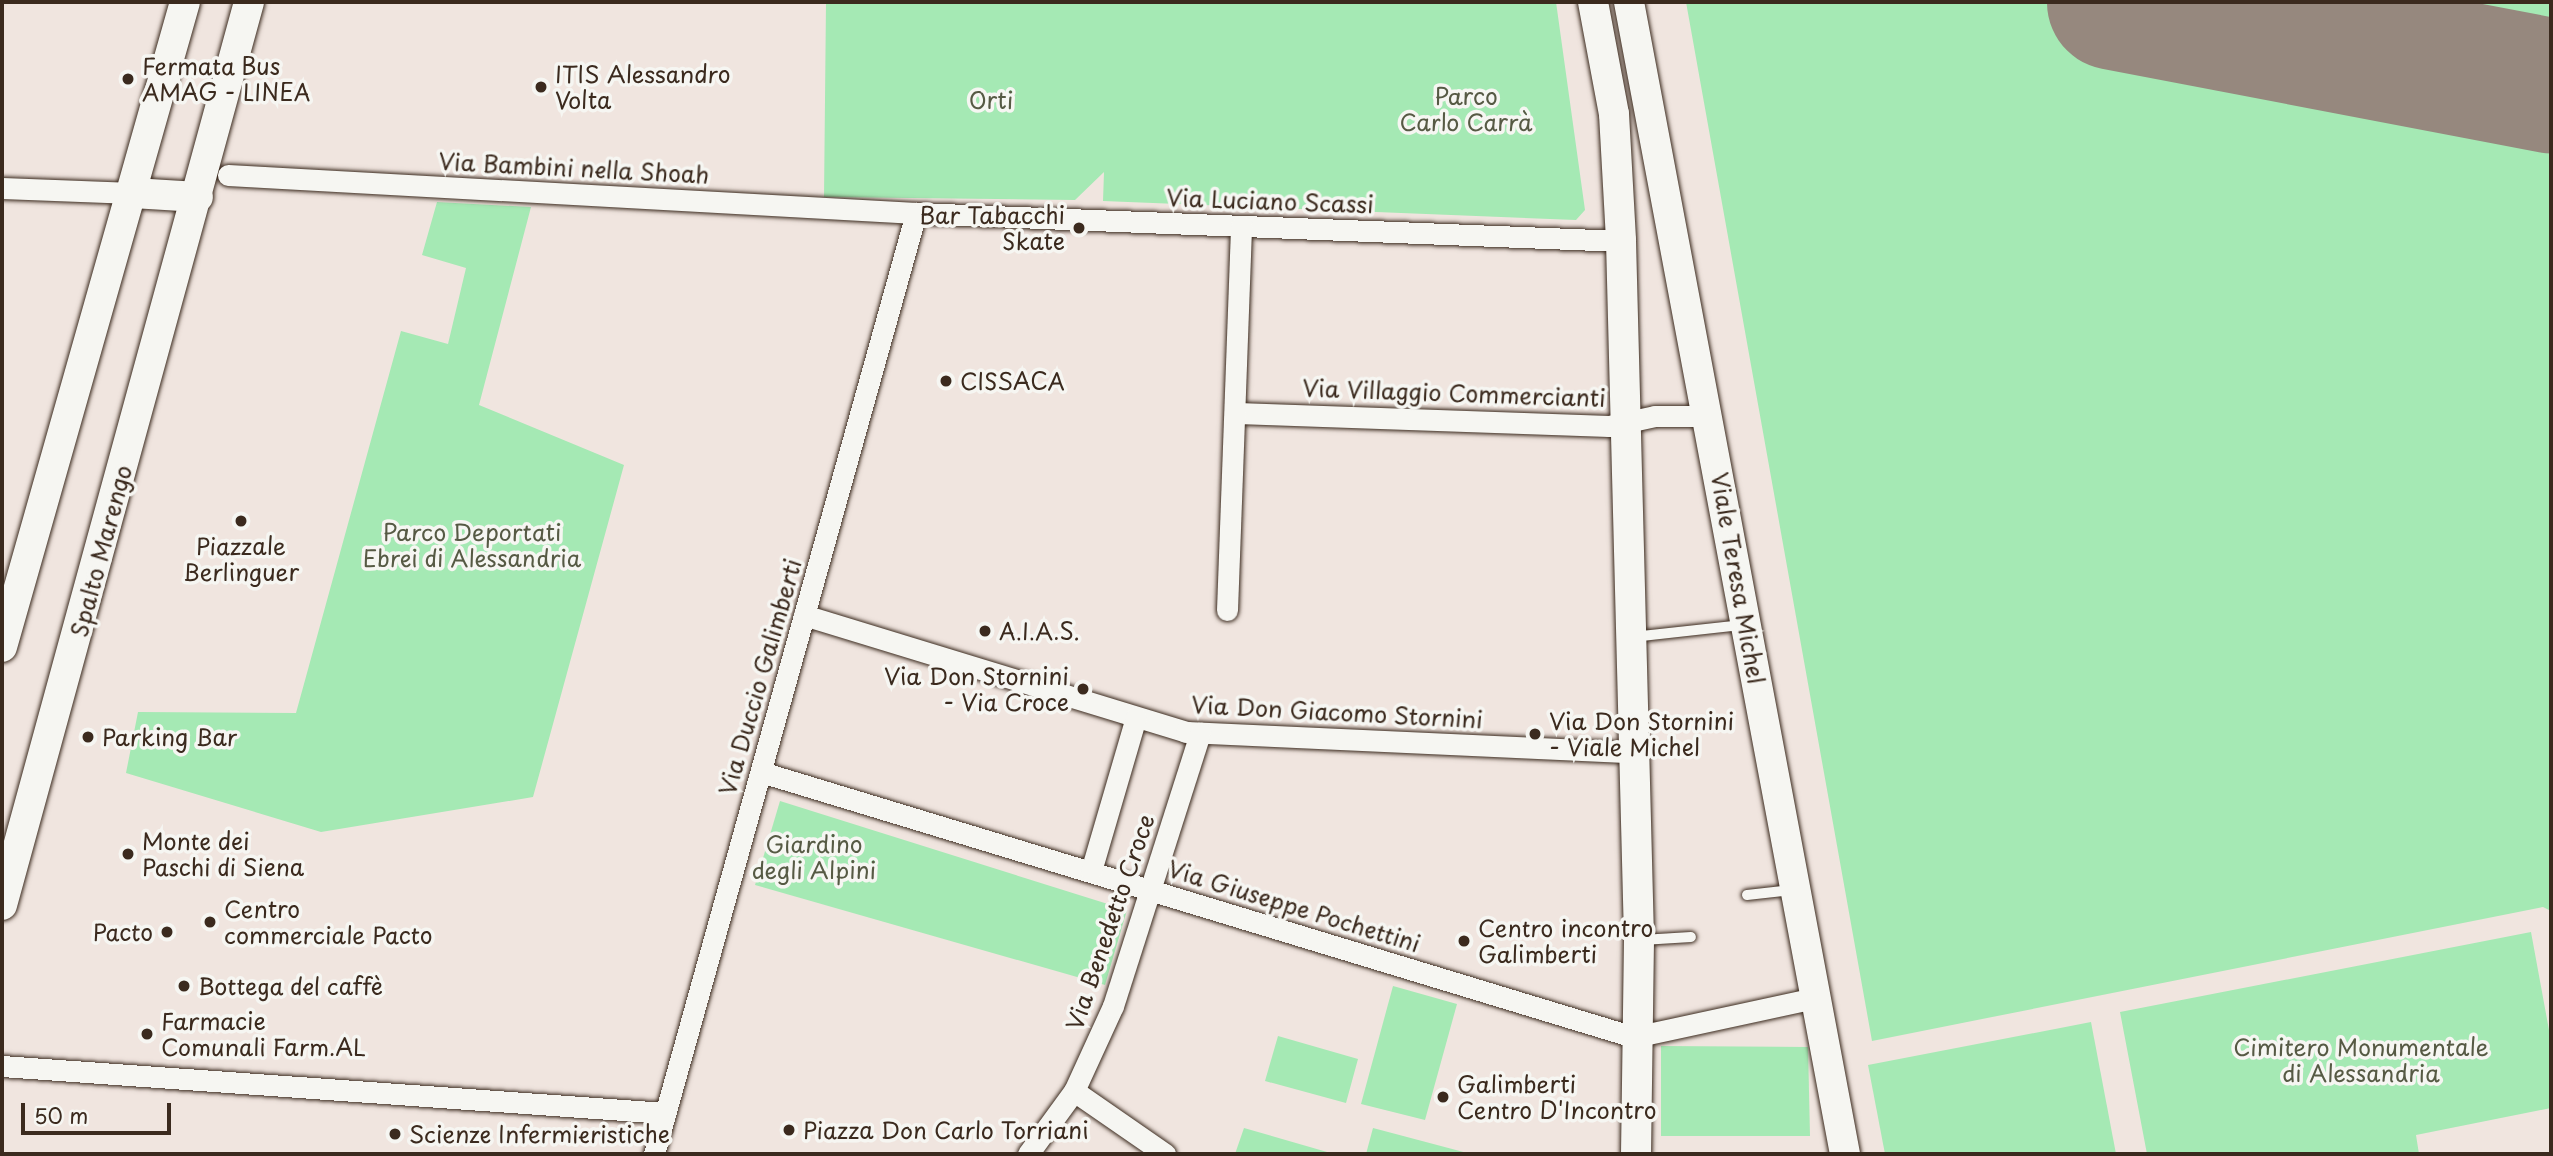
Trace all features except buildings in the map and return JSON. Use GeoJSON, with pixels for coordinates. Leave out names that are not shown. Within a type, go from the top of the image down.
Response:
{"type":"FeatureCollection","features":[{"type":"Feature","properties":{"kind":"street"},"geometry":{"type":"LineString","coordinates":[[2,647],[133,193],[185,2]]}},
{"type":"Feature","properties":{"kind":"street","name":"Spalto Marengo"},"geometry":{"type":"LineString","coordinates":[[2,905],[198,197],[249,2]]}},
{"type":"Feature","properties":{"kind":"street"},"geometry":{"type":"LineString","coordinates":[[1593,2],[1614,114],[1621,241],[1629,638],[1639,940],[1634,1037],[1636,1154]]}},
{"type":"Feature","properties":{"kind":"street","name":"Viale Teresa Michel"},"geometry":{"type":"LineString","coordinates":[[1629,2],[1710,416],[1745,625],[1845,1154]]}},
{"type":"Feature","properties":{"kind":"street","name":"Via Bambini nella Shoah"},"geometry":{"type":"LineString","coordinates":[[228,175],[916,213]]}},
{"type":"Feature","properties":{"kind":"street"},"geometry":{"type":"LineString","coordinates":[[2,188],[198,197]]}},
{"type":"Feature","properties":{"kind":"street","name":"Via Luciano Scassi"},"geometry":{"type":"LineString","coordinates":[[916,213],[1621,241]]}},
{"type":"Feature","properties":{"kind":"street","name":"Via Duccio Galimberti"},"geometry":{"type":"LineString","coordinates":[[654,1154],[916,213]]}},
{"type":"Feature","properties":{"kind":"street"},"geometry":{"type":"LineString","coordinates":[[1227,610],[1237,413],[1241,226]]}},
{"type":"Feature","properties":{"kind":"street","name":"Via Villaggio Commercianti"},"geometry":{"type":"LineString","coordinates":[[1237,413],[1626,423],[1710,416]]}},
{"type":"Feature","properties":{"kind":"street","name":"Via Don Giacomo Stornini"},"geometry":{"type":"LineString","coordinates":[[804,615],[1136,717],[1200,733],[1632,752]]}},
{"type":"Feature","properties":{"kind":"street"},"geometry":{"type":"LineString","coordinates":[[1091,870],[1136,717]]}},
{"type":"Feature","properties":{"kind":"street","name":"Via Benedetto Croce"},"geometry":{"type":"LineString","coordinates":[[1028,1154],[1074,1091],[1153,891],[1200,733]]}},
{"type":"Feature","properties":{"kind":"street","name":"Via Giuseppe Pochettini"},"geometry":{"type":"LineString","coordinates":[[761,772],[1634,1037],[1815,998]]}},
{"type":"Feature","properties":{"kind":"street"},"geometry":{"type":"LineString","coordinates":[[2,1066],[665,1113]]}},
{"type":"Feature","properties":{"kind":"street"},"geometry":{"type":"LineString","coordinates":[[1074,1091],[1165,1154]]}},
{"type":"Feature","properties":{"kind":"lane"},"geometry":{"type":"LineString","coordinates":[[1629,638],[1745,625]]}},
{"type":"Feature","properties":{"kind":"lane"},"geometry":{"type":"LineString","coordinates":[[1747,895],[1795,890]]}},
{"type":"Feature","properties":{"kind":"lane"},"geometry":{"type":"LineString","coordinates":[[1639,940],[1691,937]]}},
{"type":"Feature","properties":{"kind":"green space","name":"Parco Carlo Carrà"},"geometry":{"type":"Polygon","coordinates":[[[826,2],[1556,2],[1585,210],[1576,220],[1103,201],[1104,172],[1075,200],[824,197],[826,2]]]}},
{"type":"Feature","properties":{"kind":"green space"},"geometry":{"type":"Polygon","coordinates":[[[1686,2],[2551,2],[2551,911],[2543,907],[1872,1041],[1686,2]]]}},
{"type":"Feature","properties":{"kind":"green space","name":"Parco Deportati Ebrei di Alessandria"},"geometry":{"type":"Polygon","coordinates":[[[437,202],[531,207],[479,405],[624,465],[533,797],[321,832],[126,773],[138,712],[296,713],[401,331],[448,344],[466,268],[422,255],[437,202]]]}},
{"type":"Feature","properties":{"kind":"green space","name":"Giardino degli Alpini"},"geometry":{"type":"Polygon","coordinates":[[[780,801],[1127,910],[1105,985],[755,885],[780,801]]]}},
{"type":"Feature","properties":{"kind":"green space","name":"Cimitero Monumentale di Alessandria"},"geometry":{"type":"Polygon","coordinates":[[[2531,932],[2551,1041],[2551,1108],[2416,1135],[2419,1154],[2147,1154],[2120,1012],[2531,932]]]}},
{"type":"Feature","properties":{"kind":"green space"},"geometry":{"type":"Polygon","coordinates":[[[1393,986],[1457,1004],[1425,1120],[1361,1104],[1393,986]]]}},
{"type":"Feature","properties":{"kind":"green space"},"geometry":{"type":"Polygon","coordinates":[[[2091,1022],[2116,1154],[1885,1154],[1868,1065],[2091,1022]]]}},
{"type":"Feature","properties":{"kind":"green space"},"geometry":{"type":"Polygon","coordinates":[[[1278,1036],[1358,1059],[1346,1103],[1265,1081],[1278,1036]]]}},
{"type":"Feature","properties":{"kind":"green space"},"geometry":{"type":"Polygon","coordinates":[[[1661,1046],[1808,1047],[1810,1136],[1661,1136],[1661,1046]]]}},
{"type":"Feature","properties":{"kind":"green space"},"geometry":{"type":"Polygon","coordinates":[[[1244,1128],[1334,1154],[1235,1154],[1244,1128]]]}},
{"type":"Feature","properties":{"kind":"green space"},"geometry":{"type":"Polygon","coordinates":[[[1373,1128],[1407,1137],[1471,1154],[1366,1154],[1373,1128]]]}},
{"type":"Feature","properties":{"kind":"runway"},"geometry":{"type":"LineString","coordinates":[[2114,2],[2551,85]]}},
{"type":"Feature","properties":{"kind":"place","name":"Fermata Bus AMAG - LINEA"},"geometry":{"type":"Point","coordinates":[128,79]}},
{"type":"Feature","properties":{"kind":"place","name":"ITIS Alessandro Volta"},"geometry":{"type":"Point","coordinates":[541,87]}},
{"type":"Feature","properties":{"kind":"place","name":"Bar Tabacchi Skate"},"geometry":{"type":"Point","coordinates":[1079,228]}},
{"type":"Feature","properties":{"kind":"place","name":"CISSACA"},"geometry":{"type":"Point","coordinates":[946,381]}},
{"type":"Feature","properties":{"kind":"place","name":"Piazzale Berlinguer"},"geometry":{"type":"Point","coordinates":[241,521]}},
{"type":"Feature","properties":{"kind":"place","name":"A.I.A.S."},"geometry":{"type":"Point","coordinates":[985,631]}},
{"type":"Feature","properties":{"kind":"place","name":"Via Don Stornini - Via Croce"},"geometry":{"type":"Point","coordinates":[1083,689]}},
{"type":"Feature","properties":{"kind":"place","name":"Via Don Stornini - Viale Michel"},"geometry":{"type":"Point","coordinates":[1535,734]}},
{"type":"Feature","properties":{"kind":"place","name":"Parking Bar"},"geometry":{"type":"Point","coordinates":[88,737]}},
{"type":"Feature","properties":{"kind":"place","name":"Monte dei Paschi di Siena"},"geometry":{"type":"Point","coordinates":[128,854]}},
{"type":"Feature","properties":{"kind":"place","name":"Centro commerciale Pacto"},"geometry":{"type":"Point","coordinates":[210,922]}},
{"type":"Feature","properties":{"kind":"place","name":"Pacto"},"geometry":{"type":"Point","coordinates":[167,932]}},
{"type":"Feature","properties":{"kind":"place","name":"Centro incontro Galimberti"},"geometry":{"type":"Point","coordinates":[1464,941]}},
{"type":"Feature","properties":{"kind":"place","name":"Bottega del caffè"},"geometry":{"type":"Point","coordinates":[184,986]}},
{"type":"Feature","properties":{"kind":"place","name":"Farmacie Comunali Farm.AL"},"geometry":{"type":"Point","coordinates":[147,1034]}},
{"type":"Feature","properties":{"kind":"place","name":"Galimberti Centro D'Incontro"},"geometry":{"type":"Point","coordinates":[1443,1097]}},
{"type":"Feature","properties":{"kind":"place","name":"Piazza Don Carlo Torriani"},"geometry":{"type":"Point","coordinates":[789,1130]}},
{"type":"Feature","properties":{"kind":"place","name":"Scienze Infermieristiche"},"geometry":{"type":"Point","coordinates":[395,1134]}},
{"type":"Feature","properties":{"kind":"park label","name":"Orti"},"geometry":{"type":"Point","coordinates":[991,100]}}]}
